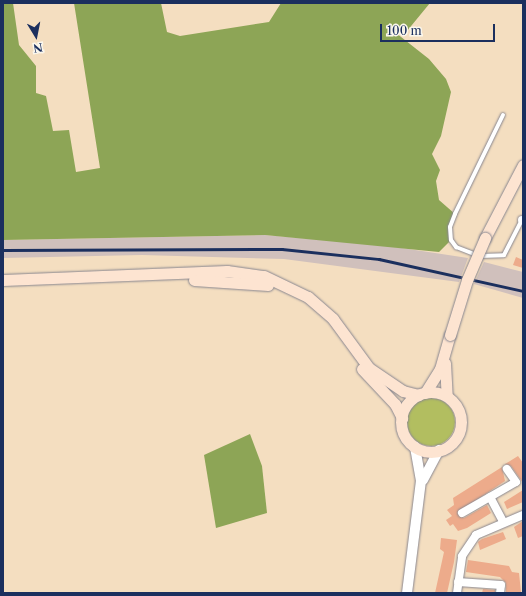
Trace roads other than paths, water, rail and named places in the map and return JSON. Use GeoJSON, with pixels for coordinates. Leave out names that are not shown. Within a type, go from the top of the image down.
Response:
{"type":"FeatureCollection","features":[{"type":"Feature","properties":{"kind":"main road"},"geometry":{"type":"LineString","coordinates":[[402,418],[407,404],[434,382],[445,354],[467,280],[485,238],[523,164]]}},
{"type":"Feature","properties":{"kind":"main road"},"geometry":{"type":"LineString","coordinates":[[3,280],[227,271],[271,278],[302,293],[324,311],[375,373],[403,391],[447,396]]}},
{"type":"Feature","properties":{"kind":"main road"},"geometry":{"type":"LineString","coordinates":[[79,278],[241,280],[280,289],[322,317],[363,371],[396,404],[402,418],[404,433],[415,447],[439,450],[453,442],[461,426],[458,408],[447,396],[445,354]]}},
{"type":"Feature","properties":{"kind":"street"},"geometry":{"type":"LineString","coordinates":[[406,593],[420,492],[420,461],[415,447]]}},
{"type":"Feature","properties":{"kind":"street"},"geometry":{"type":"LineString","coordinates":[[420,492],[430,463],[439,450]]}},
{"type":"Feature","properties":{"kind":"street"},"geometry":{"type":"LineString","coordinates":[[462,513],[516,482],[507,469]]}},
{"type":"Feature","properties":{"kind":"street"},"geometry":{"type":"LineString","coordinates":[[490,497],[503,521]]}},
{"type":"Feature","properties":{"kind":"street"},"geometry":{"type":"LineString","coordinates":[[457,593],[462,556],[476,535],[503,521],[523,515]]}},
{"type":"Feature","properties":{"kind":"street"},"geometry":{"type":"LineString","coordinates":[[458,582],[502,585],[500,593]]}},
{"type":"Feature","properties":{"kind":"lane"},"geometry":{"type":"LineString","coordinates":[[503,115],[455,214],[450,227],[451,240],[456,247],[480,256],[504,255],[523,219]]}},
{"type":"Feature","properties":{"kind":"railway"},"geometry":{"type":"LineString","coordinates":[[3,250],[282,249],[379,259],[523,291]]}}]}
